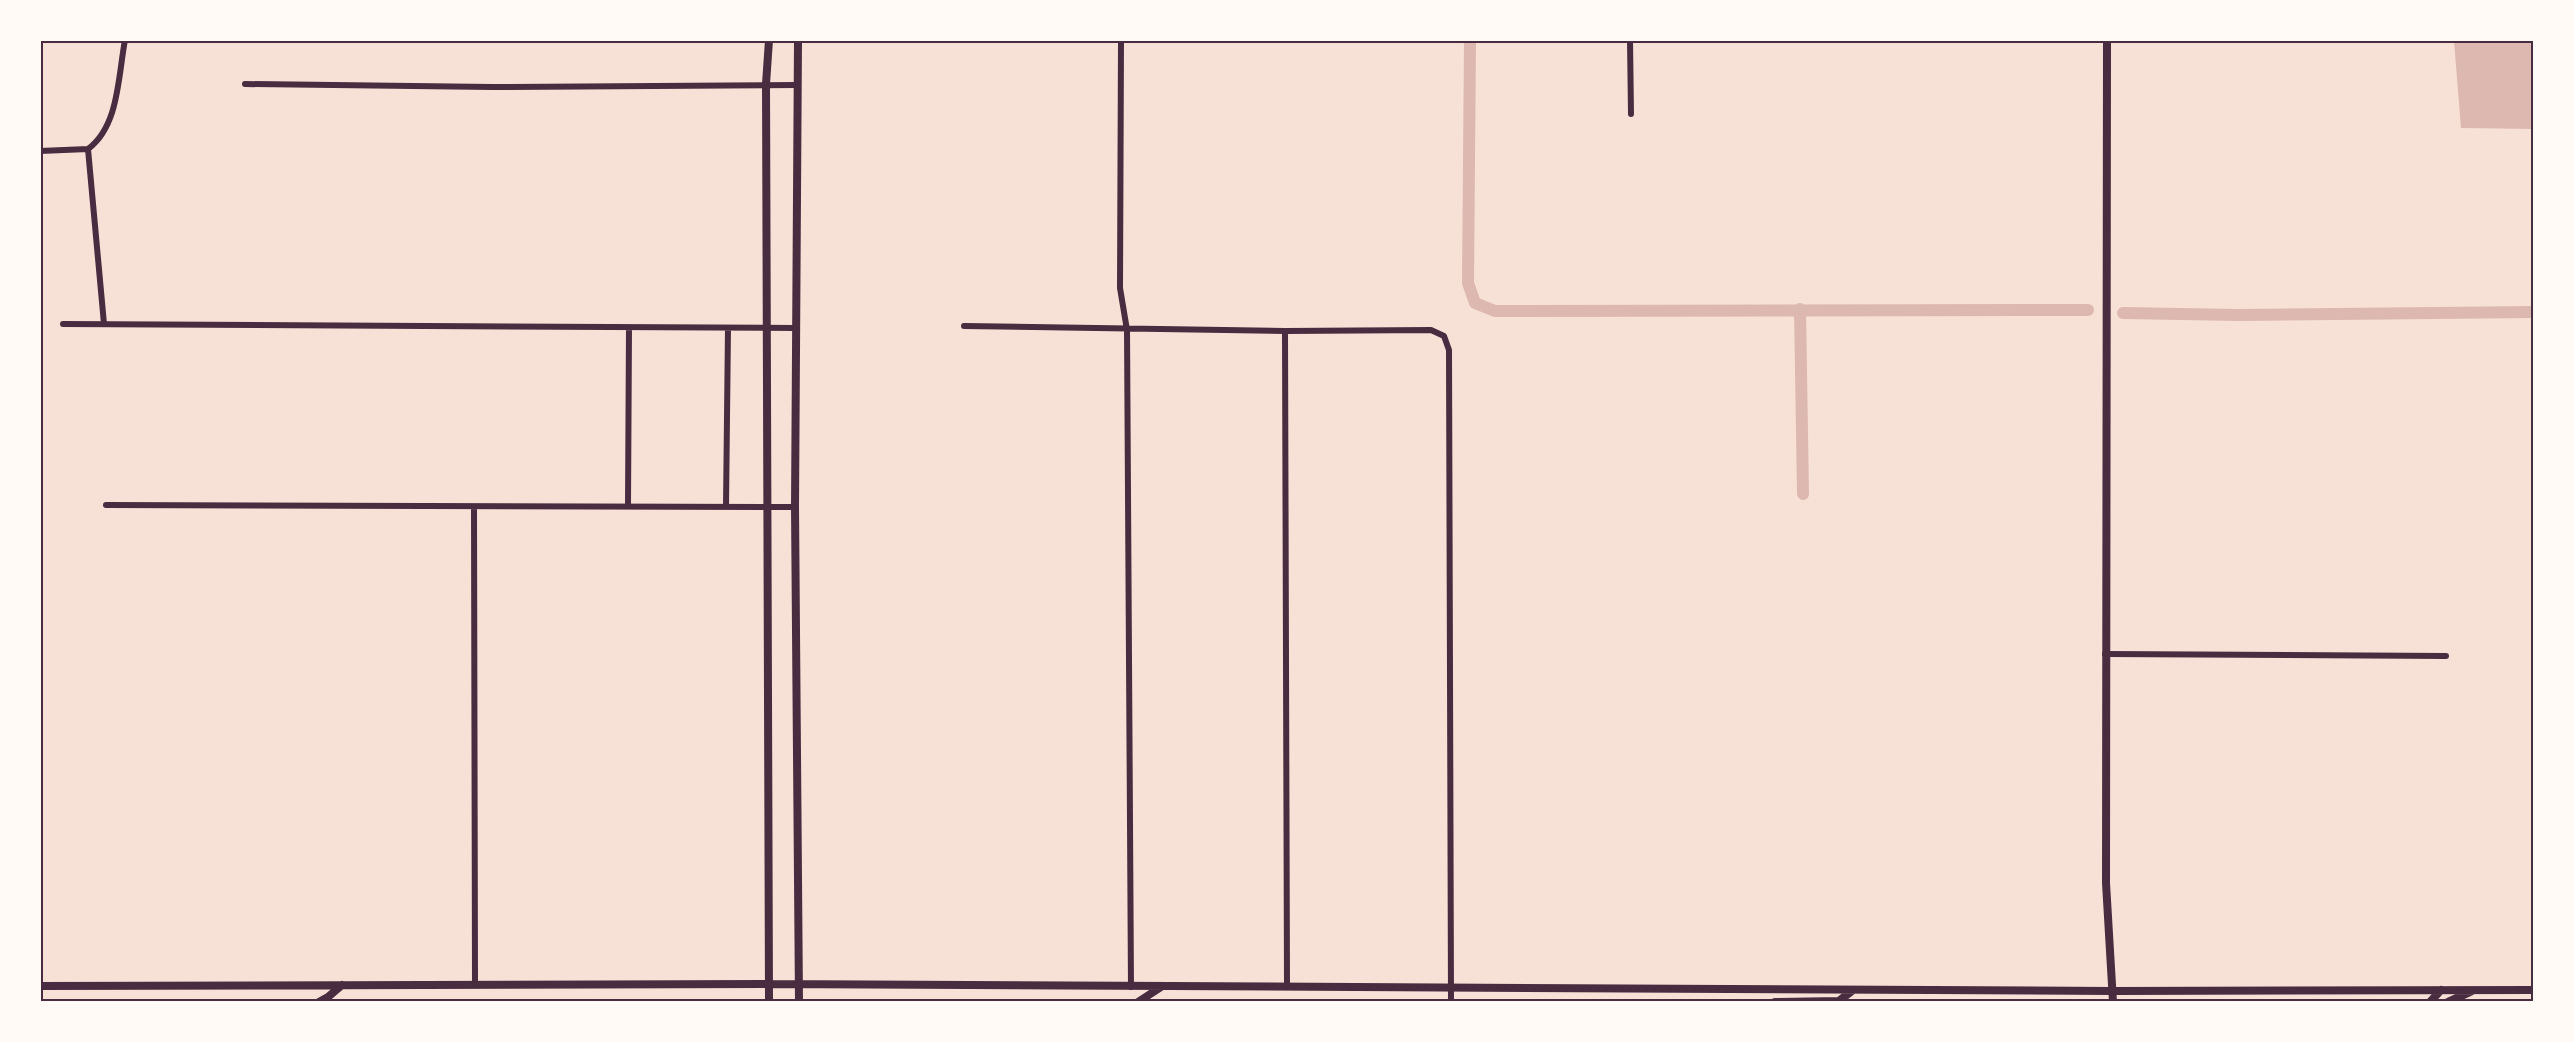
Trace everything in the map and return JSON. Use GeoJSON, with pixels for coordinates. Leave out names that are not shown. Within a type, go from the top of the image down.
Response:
{"type":"FeatureCollection","features":[{"type":"Feature","properties":{"kind":"main road"},"geometry":{"type":"LineString","coordinates":[[769,40],[766,84],[769,1002]]}},
{"type":"Feature","properties":{"kind":"main road"},"geometry":{"type":"LineString","coordinates":[[798,40],[795,507],[799,1002]]}},
{"type":"Feature","properties":{"kind":"main road"},"geometry":{"type":"LineString","coordinates":[[40,986],[769,984],[799,986],[2113,991],[2534,990]]}},
{"type":"Feature","properties":{"kind":"main road"},"geometry":{"type":"LineString","coordinates":[[319,1002],[328,998],[342,985]]}},
{"type":"Feature","properties":{"kind":"main road"},"geometry":{"type":"LineString","coordinates":[[1138,1002],[1161,987]]}},
{"type":"Feature","properties":{"kind":"main road"},"geometry":{"type":"LineString","coordinates":[[2448,1002],[2475,989]]}},
{"type":"Feature","properties":{"kind":"main road"},"geometry":{"type":"LineString","coordinates":[[1775,1002],[1839,1001],[1854,990]]}},
{"type":"Feature","properties":{"kind":"main road"},"geometry":{"type":"LineString","coordinates":[[2430,1002],[2441,990]]}},
{"type":"Feature","properties":{"kind":"street"},"geometry":{"type":"LineString","coordinates":[[40,151],[88,149],[101,139],[110,122],[125,40]]}},
{"type":"Feature","properties":{"kind":"street"},"geometry":{"type":"LineString","coordinates":[[1121,40],[1120,288],[1127,330],[1131,987]]}},
{"type":"Feature","properties":{"kind":"street"},"geometry":{"type":"LineString","coordinates":[[1630,40],[1631,114]]}},
{"type":"Feature","properties":{"kind":"street"},"geometry":{"type":"LineString","coordinates":[[2107,40],[2106,883],[2113,1002]]}},
{"type":"Feature","properties":{"kind":"street"},"geometry":{"type":"LineString","coordinates":[[245,84],[492,87],[797,85]]}},
{"type":"Feature","properties":{"kind":"street"},"geometry":{"type":"LineString","coordinates":[[88,149],[104,324]]}},
{"type":"Feature","properties":{"kind":"street"},"geometry":{"type":"LineString","coordinates":[[63,324],[795,328]]}},
{"type":"Feature","properties":{"kind":"street"},"geometry":{"type":"LineString","coordinates":[[964,326],[1102,327],[1127,330],[1431,330],[1443,336],[1449,350],[1451,1002]]}},
{"type":"Feature","properties":{"kind":"street"},"geometry":{"type":"LineString","coordinates":[[628,328],[628,504]]}},
{"type":"Feature","properties":{"kind":"street"},"geometry":{"type":"LineString","coordinates":[[726,506],[728,328]]}},
{"type":"Feature","properties":{"kind":"street"},"geometry":{"type":"LineString","coordinates":[[1285,331],[1287,987]]}},
{"type":"Feature","properties":{"kind":"street"},"geometry":{"type":"LineString","coordinates":[[106,505],[474,507],[628,504],[795,507]]}},
{"type":"Feature","properties":{"kind":"street"},"geometry":{"type":"LineString","coordinates":[[474,507],[475,985]]}},
{"type":"Feature","properties":{"kind":"street"},"geometry":{"type":"LineString","coordinates":[[2105,654],[2445,656]]}},
{"type":"Feature","properties":{"kind":"shaded area"},"geometry":{"type":"Polygon","coordinates":[[[2454,41],[2533,41],[2533,129],[2461,128],[2454,41]]]}},
{"type":"Feature","properties":{"kind":"waterway"},"geometry":{"type":"LineString","coordinates":[[1470,40],[1468,283],[1475,303],[1495,311],[2088,310]]}},
{"type":"Feature","properties":{"kind":"waterway"},"geometry":{"type":"LineString","coordinates":[[1800,309],[1803,494]]}},
{"type":"Feature","properties":{"kind":"waterway"},"geometry":{"type":"LineString","coordinates":[[2123,313],[2238,315],[2534,312]]}}]}
